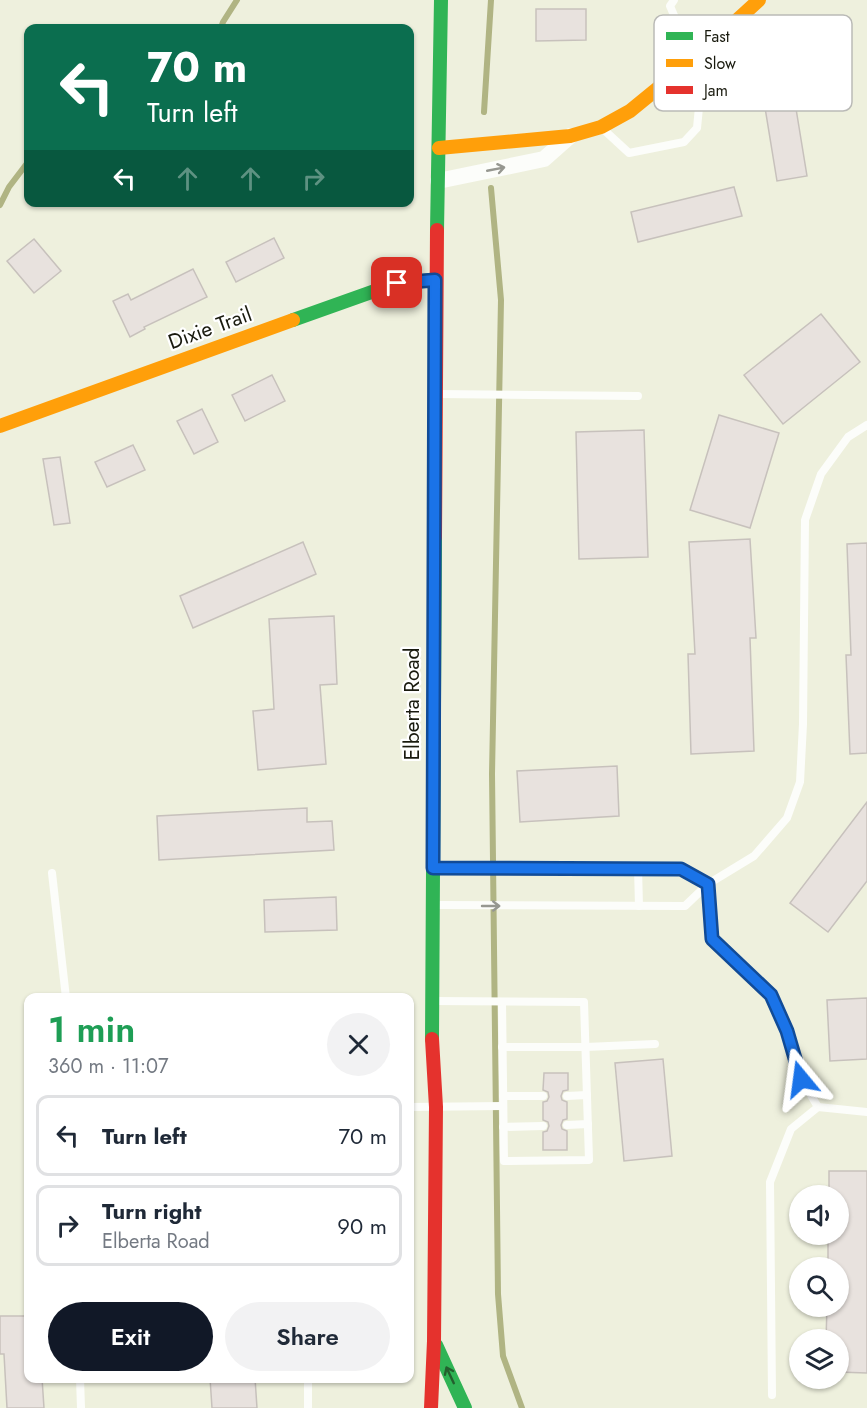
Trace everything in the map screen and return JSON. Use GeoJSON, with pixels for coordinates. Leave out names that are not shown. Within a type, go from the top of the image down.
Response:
{"type":"FeatureCollection","features":[{"type":"Feature","properties":{"kind":"street","name":"Elberta Road"},"geometry":{"type":"LineString","coordinates":[[431,1408],[434,1341],[436,1107],[432,1041],[435,280],[441,0]]}},
{"type":"Feature","properties":{"kind":"street"},"geometry":{"type":"LineString","coordinates":[[742,15],[759,0]]}},
{"type":"Feature","properties":{"kind":"street"},"geometry":{"type":"LineString","coordinates":[[439,148],[570,136],[601,127],[630,111],[654,91]]}},
{"type":"Feature","properties":{"kind":"street"},"geometry":{"type":"LineString","coordinates":[[438,181],[544,159],[570,136]]}},
{"type":"Feature","properties":{"kind":"street","name":"Dixie Trail"},"geometry":{"type":"LineString","coordinates":[[0,426],[397,283],[435,280]]}},
{"type":"Feature","properties":{"kind":"street"},"geometry":{"type":"LineString","coordinates":[[434,1341],[465,1408]]}},
{"type":"Feature","properties":{"kind":"lane"},"geometry":{"type":"LineString","coordinates":[[674,0],[670,6],[674,15]]}},
{"type":"Feature","properties":{"kind":"lane"},"geometry":{"type":"LineString","coordinates":[[601,127],[629,153],[684,142],[697,129],[699,111]]}},
{"type":"Feature","properties":{"kind":"lane"},"geometry":{"type":"LineString","coordinates":[[435,394],[638,396]]}},
{"type":"Feature","properties":{"kind":"lane"},"geometry":{"type":"LineString","coordinates":[[432,905],[685,906],[708,884],[754,856],[787,818],[800,782],[805,520],[821,474],[848,437],[867,425]]}},
{"type":"Feature","properties":{"kind":"lane"},"geometry":{"type":"LineString","coordinates":[[433,868],[681,869],[708,884]]}},
{"type":"Feature","properties":{"kind":"lane"},"geometry":{"type":"LineString","coordinates":[[638,868],[639,906]]}},
{"type":"Feature","properties":{"kind":"lane"},"geometry":{"type":"LineString","coordinates":[[52,873],[65,993]]}},
{"type":"Feature","properties":{"kind":"lane"},"geometry":{"type":"LineString","coordinates":[[708,884],[712,939],[771,995],[787,1031],[801,1079],[818,1107]]}},
{"type":"Feature","properties":{"kind":"lane"},"geometry":{"type":"LineString","coordinates":[[432,1001],[584,1002],[589,1160],[504,1161],[502,1002]]}},
{"type":"Feature","properties":{"kind":"lane"},"geometry":{"type":"LineString","coordinates":[[502,1047],[655,1044]]}},
{"type":"Feature","properties":{"kind":"lane"},"geometry":{"type":"LineString","coordinates":[[567,1096],[587,1095]]}},
{"type":"Feature","properties":{"kind":"lane"},"geometry":{"type":"LineString","coordinates":[[503,1096],[543,1096]]}},
{"type":"Feature","properties":{"kind":"lane"},"geometry":{"type":"LineString","coordinates":[[414,1107],[503,1106]]}},
{"type":"Feature","properties":{"kind":"lane"},"geometry":{"type":"LineString","coordinates":[[772,1395],[770,1182],[791,1129],[818,1107],[867,1112]]}},
{"type":"Feature","properties":{"kind":"lane"},"geometry":{"type":"LineString","coordinates":[[567,1125],[588,1124]]}},
{"type":"Feature","properties":{"kind":"lane"},"geometry":{"type":"LineString","coordinates":[[503,1127],[543,1126]]}},
{"type":"Feature","properties":{"kind":"lane"},"geometry":{"type":"LineString","coordinates":[[81,1383],[81,1408]]}},
{"type":"Feature","properties":{"kind":"lane"},"geometry":{"type":"LineString","coordinates":[[308,1383],[308,1408]]}},
{"type":"Feature","properties":{"kind":"building"},"geometry":{"type":"Polygon","coordinates":[[[536,9],[586,9],[586,40],[536,41],[536,9]]]}},
{"type":"Feature","properties":{"kind":"building"},"geometry":{"type":"Polygon","coordinates":[[[766,111],[796,111],[807,176],[777,181],[766,111]]]}},
{"type":"Feature","properties":{"kind":"building"},"geometry":{"type":"Polygon","coordinates":[[[734,187],[742,216],[638,242],[631,212],[734,187]]]}},
{"type":"Feature","properties":{"kind":"building"},"geometry":{"type":"Polygon","coordinates":[[[274,238],[284,258],[236,282],[226,262],[274,238]]]}},
{"type":"Feature","properties":{"kind":"building"},"geometry":{"type":"Polygon","coordinates":[[[34,239],[61,271],[34,293],[7,261],[34,239]]]}},
{"type":"Feature","properties":{"kind":"building"},"geometry":{"type":"Polygon","coordinates":[[[193,269],[207,297],[144,327],[145,329],[130,337],[113,301],[128,294],[131,300],[193,269]]]}},
{"type":"Feature","properties":{"kind":"building"},"geometry":{"type":"Polygon","coordinates":[[[821,314],[860,362],[783,424],[744,375],[821,314]]]}},
{"type":"Feature","properties":{"kind":"building"},"geometry":{"type":"Polygon","coordinates":[[[272,375],[285,401],[245,421],[232,395],[272,375]]]}},
{"type":"Feature","properties":{"kind":"building"},"geometry":{"type":"Polygon","coordinates":[[[202,409],[218,442],[194,454],[177,421],[202,409]]]}},
{"type":"Feature","properties":{"kind":"building"},"geometry":{"type":"Polygon","coordinates":[[[719,415],[779,433],[750,528],[690,510],[719,415]]]}},
{"type":"Feature","properties":{"kind":"building"},"geometry":{"type":"Polygon","coordinates":[[[644,430],[648,557],[579,559],[576,432],[644,430]]]}},
{"type":"Feature","properties":{"kind":"building"},"geometry":{"type":"Polygon","coordinates":[[[133,445],[145,470],[107,487],[95,462],[133,445]]]}},
{"type":"Feature","properties":{"kind":"building"},"geometry":{"type":"Polygon","coordinates":[[[60,457],[70,523],[54,525],[43,459],[60,457]]]}},
{"type":"Feature","properties":{"kind":"building"},"geometry":{"type":"Polygon","coordinates":[[[750,539],[756,638],[750,638],[754,751],[691,754],[688,654],[695,654],[689,542],[750,539]]]}},
{"type":"Feature","properties":{"kind":"building"},"geometry":{"type":"Polygon","coordinates":[[[303,542],[316,574],[193,628],[180,596],[303,542]]]}},
{"type":"Feature","properties":{"kind":"building"},"geometry":{"type":"Polygon","coordinates":[[[867,543],[867,753],[850,754],[846,655],[851,655],[847,544],[867,543]]]}},
{"type":"Feature","properties":{"kind":"building"},"geometry":{"type":"Polygon","coordinates":[[[334,616],[337,684],[320,685],[326,764],[258,770],[253,711],[274,709],[269,619],[334,616]]]}},
{"type":"Feature","properties":{"kind":"building"},"geometry":{"type":"Polygon","coordinates":[[[617,766],[619,816],[520,822],[517,771],[617,766]]]}},
{"type":"Feature","properties":{"kind":"building"},"geometry":{"type":"Polygon","coordinates":[[[867,802],[867,881],[828,932],[790,903],[867,802]]]}},
{"type":"Feature","properties":{"kind":"building"},"geometry":{"type":"Polygon","coordinates":[[[307,808],[307,822],[332,821],[334,850],[159,860],[157,816],[307,808]]]}},
{"type":"Feature","properties":{"kind":"building"},"geometry":{"type":"Polygon","coordinates":[[[336,897],[337,930],[265,932],[264,900],[336,897]]]}},
{"type":"Feature","properties":{"kind":"building"},"geometry":{"type":"Polygon","coordinates":[[[867,998],[867,1059],[830,1061],[827,1000],[867,998]]]}},
{"type":"Feature","properties":{"kind":"building"},"geometry":{"type":"Polygon","coordinates":[[[663,1059],[672,1156],[624,1161],[615,1063],[663,1059]]]}},
{"type":"Feature","properties":{"kind":"building"},"geometry":{"type":"Polygon","coordinates":[[[544,1073],[568,1073],[568,1090],[563,1091],[561,1096],[562,1100],[567,1102],[567,1119],[563,1120],[561,1125],[562,1129],[567,1131],[567,1150],[543,1150],[543,1132],[547,1131],[549,1126],[548,1122],[543,1120],[543,1102],[549,1097],[548,1092],[543,1090],[544,1073]]]}},
{"type":"Feature","properties":{"kind":"building"},"geometry":{"type":"Polygon","coordinates":[[[829,1171],[867,1171],[867,1373],[849,1372],[849,1329],[826,1329],[827,1317],[849,1317],[849,1257],[828,1257],[828,1245],[849,1245],[849,1185],[829,1185],[829,1171]]]}},
{"type":"Feature","properties":{"kind":"building"},"geometry":{"type":"Polygon","coordinates":[[[0,1316],[24,1316],[24,1383],[42,1383],[44,1408],[7,1408],[4,1354],[0,1354],[0,1316]]]}},
{"type":"Feature","properties":{"kind":"building"},"geometry":{"type":"Polygon","coordinates":[[[210,1383],[255,1383],[257,1408],[212,1408],[210,1383]]]}},
{"type":"Feature","properties":{"kind":"waterway"},"geometry":{"type":"LineString","coordinates":[[222,24],[237,0]]}},
{"type":"Feature","properties":{"kind":"waterway"},"geometry":{"type":"LineString","coordinates":[[484,112],[491,0]]}},
{"type":"Feature","properties":{"kind":"waterway"},"geometry":{"type":"LineString","coordinates":[[0,205],[9,187],[24,167]]}},
{"type":"Feature","properties":{"kind":"waterway"},"geometry":{"type":"LineString","coordinates":[[491,188],[501,300],[492,774],[498,1294],[503,1356],[522,1408]]}},
{"type":"Feature","properties":{"kind":"traffic: fast"},"geometry":{"type":"LineString","coordinates":[[437,230],[441,0]]}},
{"type":"Feature","properties":{"kind":"traffic: fast"},"geometry":{"type":"LineString","coordinates":[[293,320],[397,283],[436,280]]}},
{"type":"Feature","properties":{"kind":"traffic: fast"},"geometry":{"type":"LineString","coordinates":[[432,1039],[435,537]]}},
{"type":"Feature","properties":{"kind":"traffic: fast"},"geometry":{"type":"LineString","coordinates":[[436,1345],[465,1408]]}},
{"type":"Feature","properties":{"kind":"traffic: slow"},"geometry":{"type":"LineString","coordinates":[[743,15],[759,0]]}},
{"type":"Feature","properties":{"kind":"traffic: slow"},"geometry":{"type":"LineString","coordinates":[[439,148],[570,136],[601,127],[630,111],[654,91]]}},
{"type":"Feature","properties":{"kind":"traffic: slow"},"geometry":{"type":"LineString","coordinates":[[0,426],[293,320]]}},
{"type":"Feature","properties":{"kind":"traffic: jam"},"geometry":{"type":"LineString","coordinates":[[435,537],[437,230]]}},
{"type":"Feature","properties":{"kind":"traffic: jam"},"geometry":{"type":"LineString","coordinates":[[431,1408],[434,1341],[436,1107],[432,1039]]}},
{"type":"Feature","properties":{"kind":"route"},"geometry":{"type":"LineString","coordinates":[[397,283],[435,280],[433,868],[681,869],[708,884],[712,939],[771,995],[787,1031],[801,1079]]}}]}
